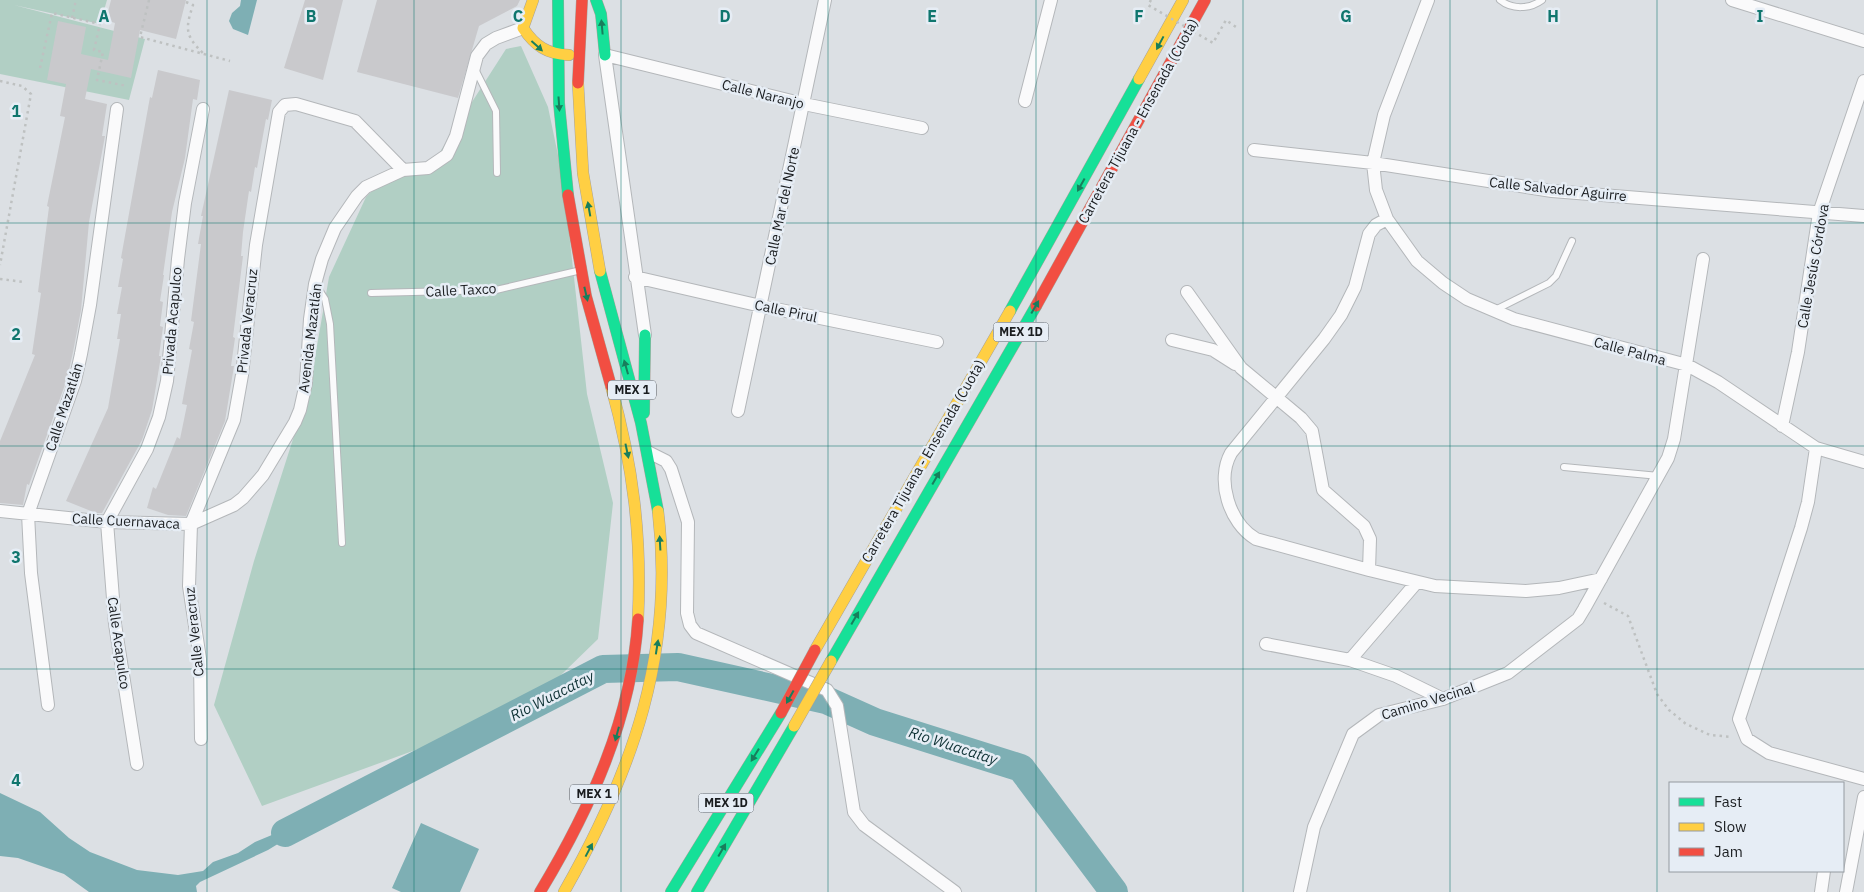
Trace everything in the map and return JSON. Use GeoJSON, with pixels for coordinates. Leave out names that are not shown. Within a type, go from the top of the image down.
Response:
{"type":"FeatureCollection","features":[{"type":"Feature","properties":{"kind":"main road"},"geometry":{"type":"LineString","coordinates":[[533,0],[523,28],[536,47],[556,55],[577,55]]}},
{"type":"Feature","properties":{"kind":"main road","name":"MEX 1"},"geometry":{"type":"LineString","coordinates":[[540,892],[580,825],[615,741],[628,687],[639,621],[641,591],[639,536],[629,461],[580,271],[568,194],[556,55],[558,0]]}},
{"type":"Feature","properties":{"kind":"main road","name":"MEX 1"},"geometry":{"type":"LineString","coordinates":[[564,892],[605,820],[634,747],[648,695],[660,625],[661,592],[659,530],[648,452],[596,253],[585,190],[579,127],[577,55],[582,0]]}},
{"type":"Feature","properties":{"kind":"main road"},"geometry":{"type":"LineString","coordinates":[[596,0],[601,14],[605,55]]}},
{"type":"Feature","properties":{"kind":"main road","name":"Carretera Tijuana - Ensenada (Cuota)"},"geometry":{"type":"LineString","coordinates":[[671,892],[781,713],[815,650],[1045,250],[1183,0]]}},
{"type":"Feature","properties":{"kind":"main road","name":"Carretera Tijuana - Ensenada (Cuota)"},"geometry":{"type":"LineString","coordinates":[[697,892],[1062,261],[1205,0]]}},
{"type":"Feature","properties":{"kind":"main road"},"geometry":{"type":"LineString","coordinates":[[643,428],[646,388],[645,335]]}},
{"type":"Feature","properties":{"kind":"street","name":"Calle Mar del Norte"},"geometry":{"type":"LineString","coordinates":[[738,411],[804,104],[824,0]]}},
{"type":"Feature","properties":{"kind":"street"},"geometry":{"type":"LineString","coordinates":[[1026,101],[1051,0]]}},
{"type":"Feature","properties":{"kind":"street","name":"Calle Palma"},"geometry":{"type":"LineString","coordinates":[[1428,0],[1384,115],[1373,163],[1376,190],[1388,218],[1417,261],[1443,283],[1467,299],[1514,318],[1594,342],[1686,365],[1718,382],[1816,448],[1864,462]]}},
{"type":"Feature","properties":{"kind":"street"},"geometry":{"type":"LineString","coordinates":[[1732,0],[1864,41]]}},
{"type":"Feature","properties":{"kind":"street","name":"Avenida Mazatlán"},"geometry":{"type":"LineString","coordinates":[[295,422],[306,383],[310,319],[316,284],[322,260],[336,228],[360,191],[403,170],[428,168],[439,162],[450,151],[456,136],[477,56],[486,44],[496,38],[523,28]]}},
{"type":"Feature","properties":{"kind":"street","name":"Calle Naranjo"},"geometry":{"type":"LineString","coordinates":[[605,55],[804,104],[922,128]]}},
{"type":"Feature","properties":{"kind":"street"},"geometry":{"type":"LineString","coordinates":[[605,55],[645,335]]}},
{"type":"Feature","properties":{"kind":"street","name":"Calle Jesús Córdova"},"geometry":{"type":"LineString","coordinates":[[1782,426],[1798,352],[1819,213],[1864,80]]}},
{"type":"Feature","properties":{"kind":"street","name":"Privada Veracruz"},"geometry":{"type":"LineString","coordinates":[[191,524],[234,420],[242,375],[256,244],[279,112],[285,105],[296,104],[347,118],[363,129],[403,170]]}},
{"type":"Feature","properties":{"kind":"street","name":"Calle Mazatlán"},"geometry":{"type":"LineString","coordinates":[[48,704],[31,572],[28,514],[75,381],[81,354],[90,305],[117,108]]}},
{"type":"Feature","properties":{"kind":"street","name":"Privada Acapulco"},"geometry":{"type":"LineString","coordinates":[[107,522],[146,449],[158,416],[167,381],[178,259],[203,109]]}},
{"type":"Feature","properties":{"kind":"street","name":"Calle Salvador Aguirre"},"geometry":{"type":"LineString","coordinates":[[1254,150],[1373,163],[1543,190],[1864,216]]}},
{"type":"Feature","properties":{"kind":"street"},"geometry":{"type":"LineString","coordinates":[[1388,218],[1376,225],[1369,234],[1354,287],[1341,315],[1276,398],[1230,452],[1223,472],[1226,498],[1240,527],[1256,539],[1435,586],[1526,591],[1559,588],[1601,579]]}},
{"type":"Feature","properties":{"kind":"street","name":"Camino Vecinal"},"geometry":{"type":"LineString","coordinates":[[1300,892],[1314,827],[1353,734],[1379,715],[1443,699],[1508,673],[1578,619],[1660,476],[1674,439],[1704,259]]}},
{"type":"Feature","properties":{"kind":"street","name":"Calle Pirul"},"geometry":{"type":"LineString","coordinates":[[636,277],[761,306],[937,342]]}},
{"type":"Feature","properties":{"kind":"street"},"geometry":{"type":"LineString","coordinates":[[1187,292],[1241,368]]}},
{"type":"Feature","properties":{"kind":"street"},"geometry":{"type":"LineString","coordinates":[[1172,340],[1213,350],[1241,368],[1301,418],[1312,431],[1323,490],[1364,526],[1370,540],[1369,570]]}},
{"type":"Feature","properties":{"kind":"street","name":"Calle Cuernavaca"},"geometry":{"type":"LineString","coordinates":[[0,511],[107,522],[191,524],[234,505],[243,498],[263,475],[295,422]]}},
{"type":"Feature","properties":{"kind":"street"},"geometry":{"type":"LineString","coordinates":[[1816,448],[1808,502],[1801,528],[1739,719],[1747,739],[1769,753],[1838,778],[1864,779]]}},
{"type":"Feature","properties":{"kind":"street"},"geometry":{"type":"LineString","coordinates":[[648,452],[666,461],[671,469],[688,522],[688,613],[690,626],[696,633],[828,690],[837,706],[854,812],[864,825],[955,892]]}},
{"type":"Feature","properties":{"kind":"street","name":"Calle Acapulco"},"geometry":{"type":"LineString","coordinates":[[107,522],[115,624],[137,764]]}},
{"type":"Feature","properties":{"kind":"street","name":"Calle Veracruz"},"geometry":{"type":"LineString","coordinates":[[191,524],[189,586],[200,660],[202,740]]}},
{"type":"Feature","properties":{"kind":"street"},"geometry":{"type":"LineString","coordinates":[[1350,660],[1417,582]]}},
{"type":"Feature","properties":{"kind":"street"},"geometry":{"type":"LineString","coordinates":[[1266,644],[1350,660],[1396,676],[1443,699]]}},
{"type":"Feature","properties":{"kind":"street"},"geometry":{"type":"LineString","coordinates":[[1846,892],[1864,798]]}},
{"type":"Feature","properties":{"kind":"street"},"geometry":{"type":"LineString","coordinates":[[1822,892],[1824,872]]}},
{"type":"Feature","properties":{"kind":"lane"},"geometry":{"type":"LineString","coordinates":[[1500,0],[1508,6],[1534,6],[1542,0]]}},
{"type":"Feature","properties":{"kind":"lane"},"geometry":{"type":"LineString","coordinates":[[474,66],[496,111],[496,173]]}},
{"type":"Feature","properties":{"kind":"lane"},"geometry":{"type":"LineString","coordinates":[[1494,310],[1549,283],[1556,276],[1572,241]]}},
{"type":"Feature","properties":{"kind":"lane","name":"Calle Taxco"},"geometry":{"type":"LineString","coordinates":[[371,293],[496,290],[556,274],[580,271]]}},
{"type":"Feature","properties":{"kind":"lane"},"geometry":{"type":"LineString","coordinates":[[316,284],[325,300],[330,324],[342,543]]}},
{"type":"Feature","properties":{"kind":"lane"},"geometry":{"type":"LineString","coordinates":[[1564,467],[1660,476]]}},
{"type":"Feature","properties":{"kind":"path"},"geometry":{"type":"LineString","coordinates":[[72,18],[76,0]]}},
{"type":"Feature","properties":{"kind":"path"},"geometry":{"type":"LineString","coordinates":[[149,0],[140,37],[230,61]]}},
{"type":"Feature","properties":{"kind":"path"},"geometry":{"type":"LineString","coordinates":[[1151,0],[1148,5],[1213,43],[1226,20],[1236,27]]}},
{"type":"Feature","properties":{"kind":"path"},"geometry":{"type":"LineString","coordinates":[[186,2],[193,5],[187,28],[189,37],[204,54]]}},
{"type":"Feature","properties":{"kind":"path"},"geometry":{"type":"LineString","coordinates":[[40,68],[52,13],[100,24],[94,50],[103,52],[97,80],[127,86]]}},
{"type":"Feature","properties":{"kind":"path"},"geometry":{"type":"LineString","coordinates":[[0,81],[22,86],[31,94],[0,265]]}},
{"type":"Feature","properties":{"kind":"path"},"geometry":{"type":"LineString","coordinates":[[0,279],[24,282]]}},
{"type":"Feature","properties":{"kind":"path"},"geometry":{"type":"LineString","coordinates":[[1591,597],[1621,610],[1628,616],[1657,694],[1669,710],[1686,724],[1710,735],[1747,739]]}},
{"type":"Feature","properties":{"kind":"green space"},"geometry":{"type":"Polygon","coordinates":[[[0,0],[107,0],[100,24],[14,5],[145,39],[129,100],[0,74],[0,0]]]}},
{"type":"Feature","properties":{"kind":"green space"},"geometry":{"type":"Polygon","coordinates":[[[521,46],[548,107],[563,179],[587,394],[613,503],[598,639],[525,710],[262,806],[214,705],[254,561],[310,386],[329,277],[366,197],[395,167],[429,169],[506,49],[521,46]]]}},
{"type":"Feature","properties":{"kind":"water"},"geometry":{"type":"Polygon","coordinates":[[[241,0],[257,0],[248,35],[233,29],[229,21],[232,13],[240,6],[241,0]]]}},
{"type":"Feature","properties":{"kind":"water"},"geometry":{"type":"Polygon","coordinates":[[[0,793],[40,812],[69,838],[90,852],[137,870],[178,875],[203,871],[213,862],[238,853],[255,842],[320,815],[317,820],[268,850],[200,882],[196,886],[197,892],[89,892],[64,874],[18,858],[0,856],[0,793]]]}},
{"type":"Feature","properties":{"kind":"water"},"geometry":{"type":"Polygon","coordinates":[[[421,823],[479,849],[460,892],[401,892],[392,888],[421,823]]]}},
{"type":"Feature","properties":{"kind":"building"},"geometry":{"type":"Polygon","coordinates":[[[111,0],[186,0],[176,39],[140,30],[131,78],[91,69],[85,99],[107,104],[102,136],[105,136],[89,222],[81,310],[73,352],[67,379],[29,485],[27,484],[23,505],[0,503],[0,441],[35,355],[32,354],[41,293],[38,292],[49,207],[47,206],[65,117],[60,116],[66,84],[47,80],[58,21],[86,27],[81,54],[108,60],[115,23],[106,20],[111,0]]]}},
{"type":"Feature","properties":{"kind":"building"},"geometry":{"type":"Polygon","coordinates":[[[305,0],[343,0],[323,80],[284,68],[305,0]]]}},
{"type":"Feature","properties":{"kind":"building"},"geometry":{"type":"Polygon","coordinates":[[[377,0],[520,0],[517,6],[479,26],[458,98],[357,72],[377,0]]]}},
{"type":"Feature","properties":{"kind":"building"},"geometry":{"type":"Polygon","coordinates":[[[158,70],[200,80],[197,100],[193,99],[185,158],[172,212],[160,301],[163,302],[160,326],[163,327],[159,356],[161,356],[152,410],[142,440],[102,513],[96,513],[66,501],[108,408],[120,339],[117,339],[121,314],[117,314],[122,287],[118,287],[123,259],[121,258],[150,97],[152,98],[158,70]]]}},
{"type":"Feature","properties":{"kind":"building"},"geometry":{"type":"Polygon","coordinates":[[[229,90],[272,100],[268,120],[266,119],[257,168],[255,167],[251,192],[249,191],[243,232],[241,256],[243,256],[231,366],[234,366],[225,421],[186,516],[168,515],[147,508],[153,487],[156,489],[177,437],[180,439],[187,405],[182,404],[192,350],[189,349],[194,322],[191,321],[201,244],[198,244],[203,216],[201,216],[229,90]]]}},
{"type":"Feature","properties":{"kind":"waterway","name":"Rio Wuacatay"},"geometry":{"type":"LineString","coordinates":[[285,833],[603,669],[678,667],[826,700],[875,722],[1021,768],[1114,892]]}},
{"type":"Feature","properties":{"kind":"traffic: fast"},"geometry":{"type":"LineString","coordinates":[[558,0],[559,103],[568,195]]}},
{"type":"Feature","properties":{"kind":"traffic: fast"},"geometry":{"type":"LineString","coordinates":[[596,0],[601,14],[605,55]]}},
{"type":"Feature","properties":{"kind":"traffic: fast"},"geometry":{"type":"LineString","coordinates":[[1010,311],[1139,79]]}},
{"type":"Feature","properties":{"kind":"traffic: fast"},"geometry":{"type":"LineString","coordinates":[[600,271],[641,423],[658,511]]}},
{"type":"Feature","properties":{"kind":"traffic: fast"},"geometry":{"type":"LineString","coordinates":[[831,661],[1036,306]]}},
{"type":"Feature","properties":{"kind":"traffic: fast"},"geometry":{"type":"LineString","coordinates":[[644,413],[645,335]]}},
{"type":"Feature","properties":{"kind":"traffic: fast"},"geometry":{"type":"LineString","coordinates":[[671,892],[781,713]]}},
{"type":"Feature","properties":{"kind":"traffic: fast"},"geometry":{"type":"LineString","coordinates":[[697,892],[794,726]]}},
{"type":"Feature","properties":{"kind":"traffic: slow"},"geometry":{"type":"LineString","coordinates":[[533,0],[523,28],[532,40],[542,48],[554,53],[569,55]]}},
{"type":"Feature","properties":{"kind":"traffic: slow"},"geometry":{"type":"LineString","coordinates":[[1139,79],[1183,0]]}},
{"type":"Feature","properties":{"kind":"traffic: slow"},"geometry":{"type":"LineString","coordinates":[[578,83],[583,173],[600,271]]}},
{"type":"Feature","properties":{"kind":"traffic: slow"},"geometry":{"type":"LineString","coordinates":[[815,650],[1010,311]]}},
{"type":"Feature","properties":{"kind":"traffic: slow"},"geometry":{"type":"LineString","coordinates":[[611,386],[625,444],[634,501],[639,559],[638,619]]}},
{"type":"Feature","properties":{"kind":"traffic: slow"},"geometry":{"type":"LineString","coordinates":[[564,892],[589,847],[610,801],[629,755],[643,709],[654,662],[660,613],[662,563],[658,511]]}},
{"type":"Feature","properties":{"kind":"traffic: slow"},"geometry":{"type":"LineString","coordinates":[[794,726],[831,661]]}},
{"type":"Feature","properties":{"kind":"traffic: jam"},"geometry":{"type":"LineString","coordinates":[[578,83],[582,0]]}},
{"type":"Feature","properties":{"kind":"traffic: jam"},"geometry":{"type":"LineString","coordinates":[[1036,306],[1205,0]]}},
{"type":"Feature","properties":{"kind":"traffic: jam"},"geometry":{"type":"LineString","coordinates":[[568,195],[586,296],[611,386]]}},
{"type":"Feature","properties":{"kind":"traffic: jam"},"geometry":{"type":"LineString","coordinates":[[540,892],[576,828],[606,761],[618,727],[627,692],[634,656],[638,619]]}},
{"type":"Feature","properties":{"kind":"traffic: jam"},"geometry":{"type":"LineString","coordinates":[[781,713],[815,650]]}}]}
